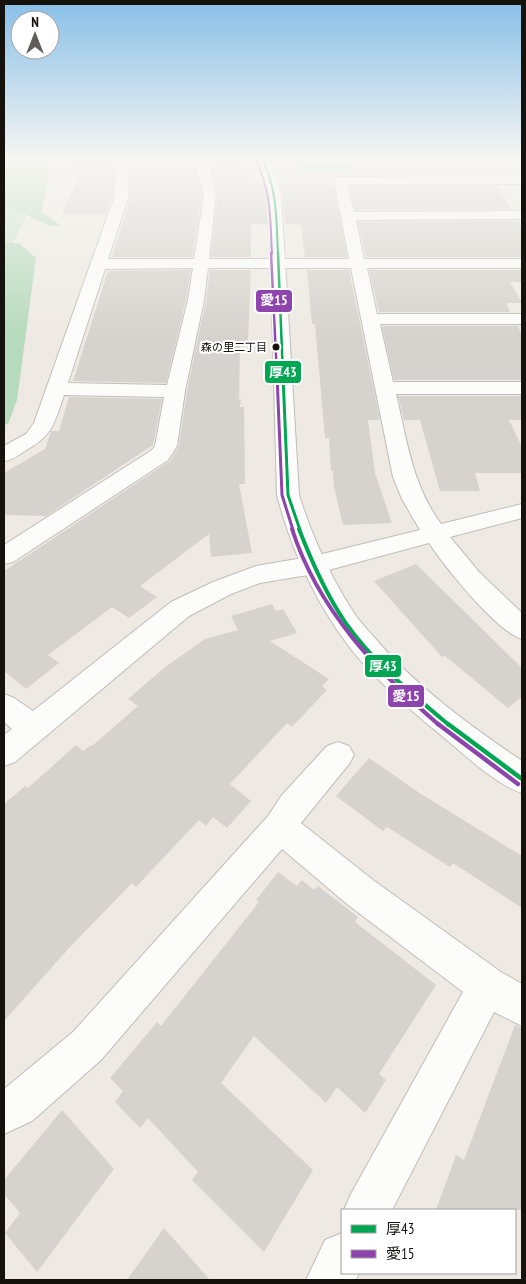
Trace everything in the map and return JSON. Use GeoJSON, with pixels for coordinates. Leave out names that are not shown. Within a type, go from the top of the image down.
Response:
{"type":"FeatureCollection","features":[{"type":"Feature","properties":{"kind":"street"},"geometry":{"type":"LineString","coordinates":[[4,455],[24,444],[40,431],[57,389],[114,218]]}},
{"type":"Feature","properties":{"kind":"street"},"geometry":{"type":"LineString","coordinates":[[4,556],[160,455],[166,446],[175,391],[196,300],[207,218]]}},
{"type":"Feature","properties":{"kind":"street"},"geometry":{"type":"LineString","coordinates":[[276,218],[288,495],[295,520],[314,565],[344,621],[376,660],[404,687],[473,744],[522,779]]}},
{"type":"Feature","properties":{"kind":"street"},"geometry":{"type":"LineString","coordinates":[[348,218],[404,477],[413,500],[434,534],[488,597],[522,630]]}},
{"type":"Feature","properties":{"kind":"street"},"geometry":{"type":"LineString","coordinates":[[98,264],[522,263]]}},
{"type":"Feature","properties":{"kind":"street"},"geometry":{"type":"LineString","coordinates":[[370,319],[522,319]]}},
{"type":"Feature","properties":{"kind":"street"},"geometry":{"type":"LineString","coordinates":[[385,388],[522,388]]}},
{"type":"Feature","properties":{"kind":"street"},"geometry":{"type":"LineString","coordinates":[[57,389],[175,391]]}},
{"type":"Feature","properties":{"kind":"street"},"geometry":{"type":"LineString","coordinates":[[4,753],[180,609],[222,588],[256,575],[314,565],[522,511]]}},
{"type":"Feature","properties":{"kind":"street"},"geometry":{"type":"LineString","coordinates":[[4,706],[33,728]]}},
{"type":"Feature","properties":{"kind":"street"},"geometry":{"type":"LineString","coordinates":[[4,1113],[16,1106],[87,1046],[280,828],[294,805],[338,755]]}},
{"type":"Feature","properties":{"kind":"street"},"geometry":{"type":"LineString","coordinates":[[280,828],[360,892],[487,986],[522,1006]]}},
{"type":"Feature","properties":{"kind":"street"},"geometry":{"type":"LineString","coordinates":[[369,1209],[487,986]]}},
{"type":"Feature","properties":{"kind":"street"},"geometry":{"type":"LineString","coordinates":[[330,1280],[341,1260]]}},
{"type":"Feature","properties":{"kind":"green space"},"geometry":{"type":"Polygon","coordinates":[[[4,218],[25,218],[25,220],[4,259],[4,218]]]}},
{"type":"Feature","properties":{"kind":"green space"},"geometry":{"type":"Polygon","coordinates":[[[33,218],[50,218],[60,225],[50,226],[33,218]]]}},
{"type":"Feature","properties":{"kind":"green space"},"geometry":{"type":"Polygon","coordinates":[[[4,243],[19,243],[36,258],[17,400],[8,424],[4,425],[4,243]]]}},
{"type":"Feature","properties":{"kind":"building"},"geometry":{"type":"Polygon","coordinates":[[[124,218],[198,218],[192,257],[112,257],[124,218]]]}},
{"type":"Feature","properties":{"kind":"building"},"geometry":{"type":"Polygon","coordinates":[[[215,218],[268,218],[268,224],[251,224],[251,257],[211,257],[215,218]]]}},
{"type":"Feature","properties":{"kind":"building"},"geometry":{"type":"Polygon","coordinates":[[[285,218],[340,218],[347,257],[305,257],[301,225],[285,224],[285,218]]]}},
{"type":"Feature","properties":{"kind":"building"},"geometry":{"type":"Polygon","coordinates":[[[518,221],[522,228],[522,257],[366,257],[358,222],[518,221]]]}},
{"type":"Feature","properties":{"kind":"building"},"geometry":{"type":"Polygon","coordinates":[[[191,270],[186,300],[166,383],[73,381],[108,271],[191,270]]]}},
{"type":"Feature","properties":{"kind":"building"},"geometry":{"type":"Polygon","coordinates":[[[210,270],[251,270],[248,340],[246,340],[246,345],[240,345],[239,399],[241,399],[240,407],[244,407],[245,484],[239,484],[252,553],[211,557],[209,534],[140,586],[157,597],[129,618],[112,607],[48,655],[59,663],[26,689],[4,671],[4,571],[170,461],[179,446],[187,391],[206,300],[210,270]]]}},
{"type":"Feature","properties":{"kind":"building"},"geometry":{"type":"Polygon","coordinates":[[[307,270],[349,270],[380,420],[368,420],[375,473],[392,523],[343,525],[334,487],[333,471],[331,471],[329,438],[325,438],[315,324],[312,324],[307,270]]]}},
{"type":"Feature","properties":{"kind":"building"},"geometry":{"type":"Polygon","coordinates":[[[369,270],[522,270],[522,282],[510,282],[522,303],[506,303],[510,312],[379,312],[369,270]]]}},
{"type":"Feature","properties":{"kind":"building"},"geometry":{"type":"Polygon","coordinates":[[[382,326],[518,326],[522,335],[522,380],[394,380],[382,326]]]}},
{"type":"Feature","properties":{"kind":"building"},"geometry":{"type":"Polygon","coordinates":[[[398,396],[522,396],[522,420],[509,420],[522,447],[522,473],[475,473],[480,491],[440,491],[420,420],[404,420],[398,396]]]}},
{"type":"Feature","properties":{"kind":"building"},"geometry":{"type":"Polygon","coordinates":[[[69,397],[162,399],[153,445],[46,516],[4,515],[4,473],[45,449],[51,431],[59,431],[69,397]]]}},
{"type":"Feature","properties":{"kind":"building"},"geometry":{"type":"Polygon","coordinates":[[[416,564],[522,668],[522,697],[508,708],[445,656],[442,657],[374,581],[416,564]]]}},
{"type":"Feature","properties":{"kind":"building"},"geometry":{"type":"Polygon","coordinates":[[[272,604],[276,611],[283,609],[297,633],[270,641],[329,679],[322,686],[327,690],[292,727],[287,723],[230,784],[251,801],[227,828],[213,817],[206,826],[199,820],[136,887],[132,883],[70,947],[4,1021],[4,804],[25,786],[28,788],[76,745],[83,751],[92,746],[138,706],[128,699],[164,668],[205,639],[238,630],[231,616],[272,604]]]}},
{"type":"Feature","properties":{"kind":"building"},"geometry":{"type":"Polygon","coordinates":[[[369,758],[421,794],[522,856],[522,908],[453,863],[450,867],[387,827],[383,831],[336,796],[369,758]]]}},
{"type":"Feature","properties":{"kind":"building"},"geometry":{"type":"Polygon","coordinates":[[[278,872],[297,886],[302,880],[314,890],[318,886],[358,917],[355,922],[436,985],[379,1074],[386,1080],[365,1113],[337,1087],[326,1103],[254,1036],[221,1083],[313,1170],[264,1252],[192,1180],[198,1172],[148,1118],[140,1128],[115,1102],[123,1091],[110,1078],[157,1022],[161,1026],[259,902],[256,900],[278,872]]]}},
{"type":"Feature","properties":{"kind":"building"},"geometry":{"type":"Polygon","coordinates":[[[515,1025],[522,1028],[522,1210],[436,1209],[456,1155],[464,1160],[515,1025]]]}},
{"type":"Feature","properties":{"kind":"building"},"geometry":{"type":"Polygon","coordinates":[[[62,1110],[114,1169],[37,1272],[5,1233],[20,1213],[4,1194],[4,1180],[62,1110]]]}},
{"type":"Feature","properties":{"kind":"building"},"geometry":{"type":"Polygon","coordinates":[[[164,1228],[210,1280],[127,1280],[164,1228]]]}},
{"type":"Feature","properties":{"kind":"transit line","name":"愛15"},"geometry":{"type":"LineString","coordinates":[[270,218],[282,495],[297,543],[317,586],[343,626],[372,662],[440,726],[518,784]]}},
{"type":"Feature","properties":{"kind":"transit line","name":"厚43"},"geometry":{"type":"LineString","coordinates":[[276,218],[288,495],[306,545],[346,623],[365,646],[406,688],[428,707],[522,779]]}},
{"type":"Feature","properties":{"kind":"place","name":"森の里二丁目"},"geometry":{"type":"Point","coordinates":[276,347]}}]}
